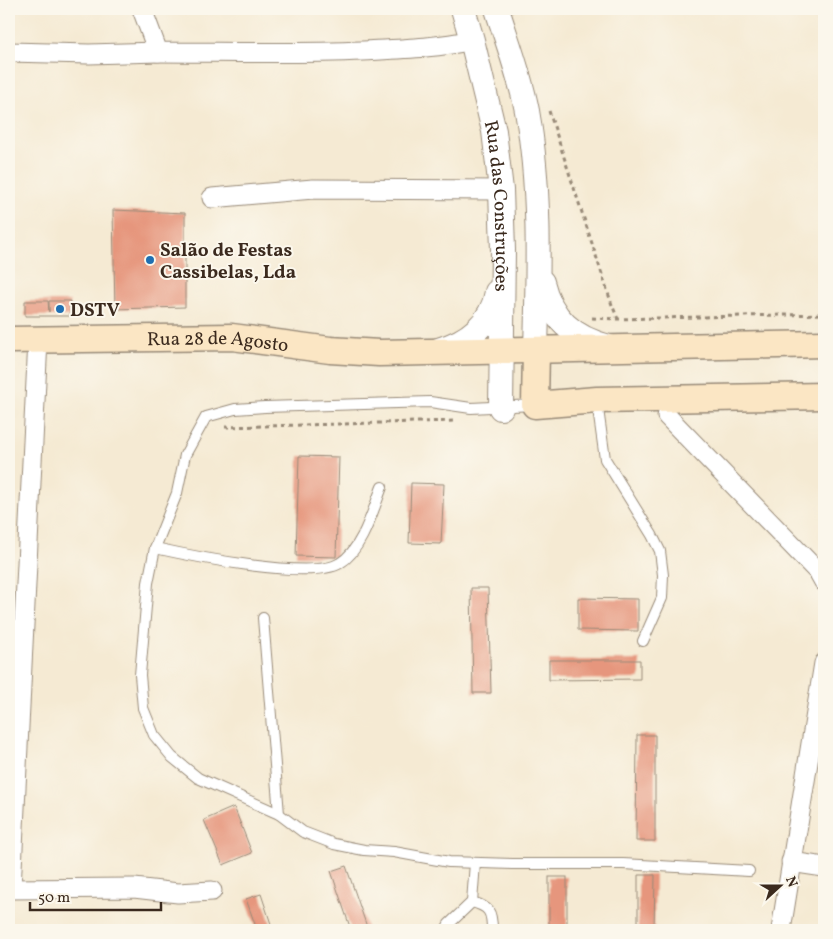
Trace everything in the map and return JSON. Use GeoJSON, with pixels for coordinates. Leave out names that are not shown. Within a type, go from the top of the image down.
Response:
{"type":"FeatureCollection","features":[{"type":"Feature","properties":{"kind":"main road","name":"Rua 28 de Agosto"},"geometry":{"type":"LineString","coordinates":[[9,340],[232,337],[330,350],[379,353],[824,344]]}},
{"type":"Feature","properties":{"kind":"main road","name":"Rua das Construções"},"geometry":{"type":"LineString","coordinates":[[535,405],[536,350]]}},
{"type":"Feature","properties":{"kind":"main road"},"geometry":{"type":"LineString","coordinates":[[535,405],[596,400],[824,396]]}},
{"type":"Feature","properties":{"kind":"street"},"geometry":{"type":"LineString","coordinates":[[142,9],[158,52]]}},
{"type":"Feature","properties":{"kind":"street","name":"Rua das Construções"},"geometry":{"type":"LineString","coordinates":[[463,9],[494,131],[501,190],[503,250],[502,408]]}},
{"type":"Feature","properties":{"kind":"street","name":"Rua das Construções"},"geometry":{"type":"LineString","coordinates":[[497,9],[527,108],[534,153],[538,256],[536,350]]}},
{"type":"Feature","properties":{"kind":"street"},"geometry":{"type":"LineString","coordinates":[[9,52],[89,54],[331,52],[407,49],[472,40]]}},
{"type":"Feature","properties":{"kind":"street"},"geometry":{"type":"LineString","coordinates":[[212,198],[313,189],[501,190]]}},
{"type":"Feature","properties":{"kind":"street"},"geometry":{"type":"LineString","coordinates":[[427,352],[461,342],[479,329],[486,321],[496,301],[503,250]]}},
{"type":"Feature","properties":{"kind":"street"},"geometry":{"type":"LineString","coordinates":[[538,256],[544,289],[550,305],[558,318],[569,330],[583,339],[616,349]]}},
{"type":"Feature","properties":{"kind":"street"},"geometry":{"type":"LineString","coordinates":[[38,340],[10,889],[134,888],[178,893],[212,891]]}},
{"type":"Feature","properties":{"kind":"street"},"geometry":{"type":"LineString","coordinates":[[667,416],[819,573],[824,582]]}},
{"type":"Feature","properties":{"kind":"street"},"geometry":{"type":"LineString","coordinates":[[781,930],[824,663]]}},
{"type":"Feature","properties":{"kind":"street"},"geometry":{"type":"LineString","coordinates":[[791,862],[824,867]]}},
{"type":"Feature","properties":{"kind":"lane"},"geometry":{"type":"LineString","coordinates":[[596,400],[605,459],[660,551],[663,574],[662,598],[643,641]]}},
{"type":"Feature","properties":{"kind":"lane"},"geometry":{"type":"LineString","coordinates":[[535,405],[471,408],[430,402],[275,407],[235,409],[206,417],[185,455],[177,493],[156,548],[148,583],[140,675],[144,708],[154,735],[172,757],[198,778],[279,814],[303,832],[334,844],[449,862],[623,864],[749,871]]}},
{"type":"Feature","properties":{"kind":"lane"},"geometry":{"type":"LineString","coordinates":[[156,548],[231,562],[271,567],[322,569],[340,563],[355,548],[382,487]]}},
{"type":"Feature","properties":{"kind":"lane"},"geometry":{"type":"LineString","coordinates":[[262,618],[279,814]]}},
{"type":"Feature","properties":{"kind":"lane"},"geometry":{"type":"LineString","coordinates":[[446,930],[449,924],[472,902],[475,863]]}},
{"type":"Feature","properties":{"kind":"lane"},"geometry":{"type":"LineString","coordinates":[[472,902],[484,906],[489,911],[492,918],[492,930]]}},
{"type":"Feature","properties":{"kind":"path"},"geometry":{"type":"LineString","coordinates":[[548,125],[548,107],[618,320]]}},
{"type":"Feature","properties":{"kind":"path"},"geometry":{"type":"LineString","coordinates":[[584,314],[591,318],[618,320],[824,314]]}},
{"type":"Feature","properties":{"kind":"building","name":"Salão de Festas Cassibelas, Lda"},"geometry":{"type":"Polygon","coordinates":[[[113,210],[185,213],[185,307],[115,309],[113,210]]]}},
{"type":"Feature","properties":{"kind":"building"},"geometry":{"type":"Polygon","coordinates":[[[25,301],[48,301],[49,312],[49,301],[70,301],[70,316],[25,316],[25,301]]]}},
{"type":"Feature","properties":{"kind":"building"},"geometry":{"type":"Polygon","coordinates":[[[299,456],[339,457],[336,557],[296,556],[299,456]]]}},
{"type":"Feature","properties":{"kind":"building"},"geometry":{"type":"Polygon","coordinates":[[[411,483],[444,484],[441,544],[409,543],[411,483]]]}},
{"type":"Feature","properties":{"kind":"building"},"geometry":{"type":"Polygon","coordinates":[[[471,588],[488,588],[491,693],[473,693],[471,588]]]}},
{"type":"Feature","properties":{"kind":"building"},"geometry":{"type":"Polygon","coordinates":[[[578,598],[638,599],[638,631],[578,630],[578,598]]]}},
{"type":"Feature","properties":{"kind":"building"},"geometry":{"type":"Polygon","coordinates":[[[549,660],[640,660],[640,679],[549,680],[549,660]]]}},
{"type":"Feature","properties":{"kind":"building"},"geometry":{"type":"Polygon","coordinates":[[[637,735],[655,735],[655,841],[636,841],[637,735]]]}},
{"type":"Feature","properties":{"kind":"building"},"geometry":{"type":"Polygon","coordinates":[[[234,807],[252,853],[223,865],[204,820],[234,807]]]}},
{"type":"Feature","properties":{"kind":"building"},"geometry":{"type":"Polygon","coordinates":[[[346,866],[368,930],[351,930],[331,871],[346,866]]]}},
{"type":"Feature","properties":{"kind":"building"},"geometry":{"type":"Polygon","coordinates":[[[638,875],[655,875],[654,930],[638,930],[638,875]]]}},
{"type":"Feature","properties":{"kind":"building"},"geometry":{"type":"Polygon","coordinates":[[[549,877],[567,877],[567,930],[549,930],[549,877]]]}},
{"type":"Feature","properties":{"kind":"building"},"geometry":{"type":"Polygon","coordinates":[[[261,894],[273,930],[257,930],[246,899],[261,894]]]}},
{"type":"Feature","properties":{"kind":"place","name":"Salão de Festas Cassibelas, Lda"},"geometry":{"type":"Point","coordinates":[150,260]}},
{"type":"Feature","properties":{"kind":"place","name":"DSTV"},"geometry":{"type":"Point","coordinates":[60,309]}}]}
